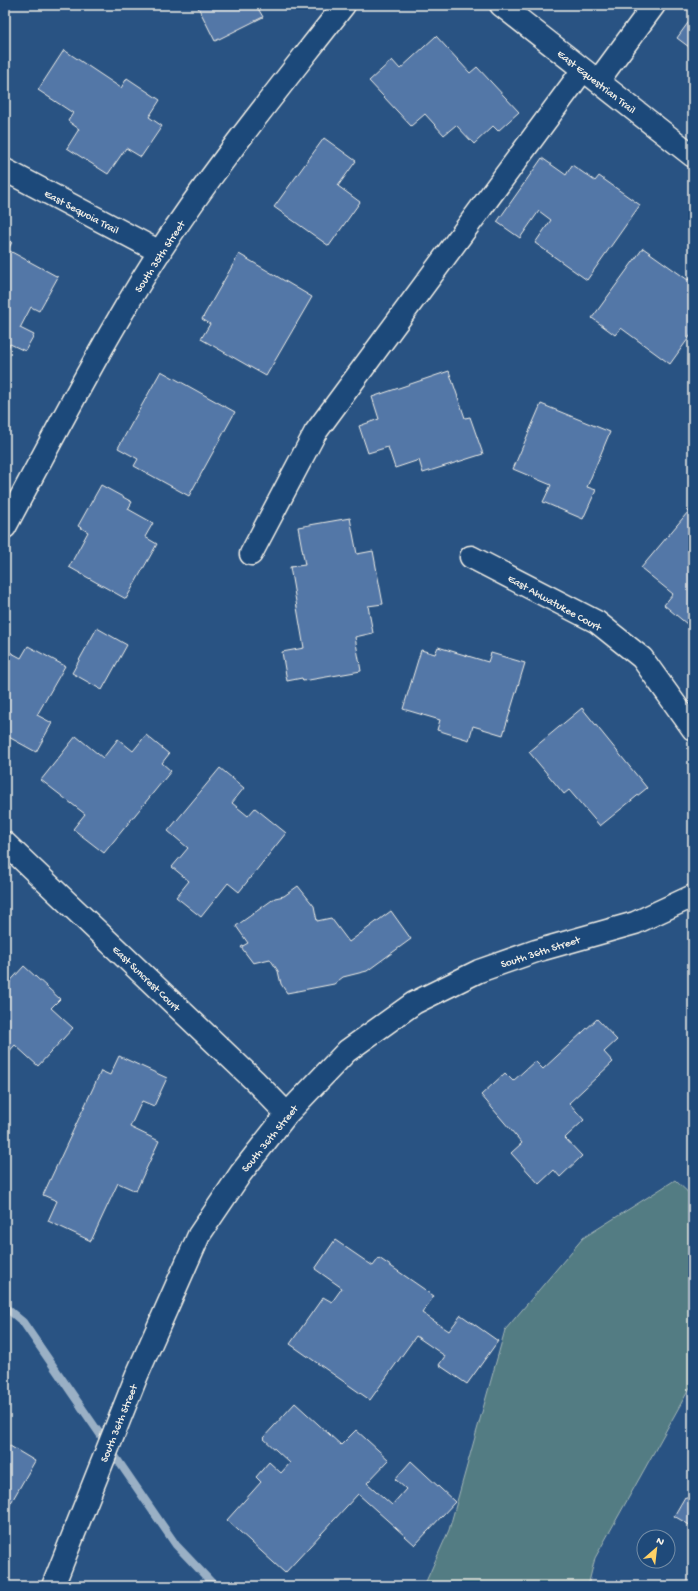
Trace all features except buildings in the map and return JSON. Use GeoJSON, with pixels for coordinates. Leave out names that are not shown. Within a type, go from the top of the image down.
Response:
{"type":"FeatureCollection","features":[{"type":"Feature","properties":{"kind":"street","name":"South 35th Street"},"geometry":{"type":"LineString","coordinates":[[5,527],[90,367],[160,252],[217,168],[344,5]]}},
{"type":"Feature","properties":{"kind":"street","name":"East Equestrian Trail"},"geometry":{"type":"LineString","coordinates":[[501,5],[693,156]]}},
{"type":"Feature","properties":{"kind":"street"},"geometry":{"type":"LineString","coordinates":[[251,554],[315,433],[590,76],[654,5]]}},
{"type":"Feature","properties":{"kind":"street","name":"East Sequoia Trail"},"geometry":{"type":"LineString","coordinates":[[5,170],[160,252]]}},
{"type":"Feature","properties":{"kind":"street","name":"East Ahwatukee Court"},"geometry":{"type":"LineString","coordinates":[[471,557],[597,622],[642,658],[693,729]]}},
{"type":"Feature","properties":{"kind":"street","name":"East Suncrest Court"},"geometry":{"type":"LineString","coordinates":[[5,843],[254,1080],[287,1114]]}},
{"type":"Feature","properties":{"kind":"street","name":"South 36th Street"},"geometry":{"type":"LineString","coordinates":[[53,1586],[137,1375],[200,1235],[241,1173],[287,1114],[347,1051],[414,1003],[479,971],[536,951],[635,923],[693,896]]}},
{"type":"Feature","properties":{"kind":"green space"},"geometry":{"type":"Polygon","coordinates":[[[675,1180],[693,1197],[693,1382],[595,1558],[588,1586],[424,1586],[449,1530],[505,1330],[583,1238],[675,1180]]]}},
{"type":"Feature","properties":{"kind":"waterway"},"geometry":{"type":"LineString","coordinates":[[5,1307],[23,1322],[176,1545],[215,1586]]}}]}
